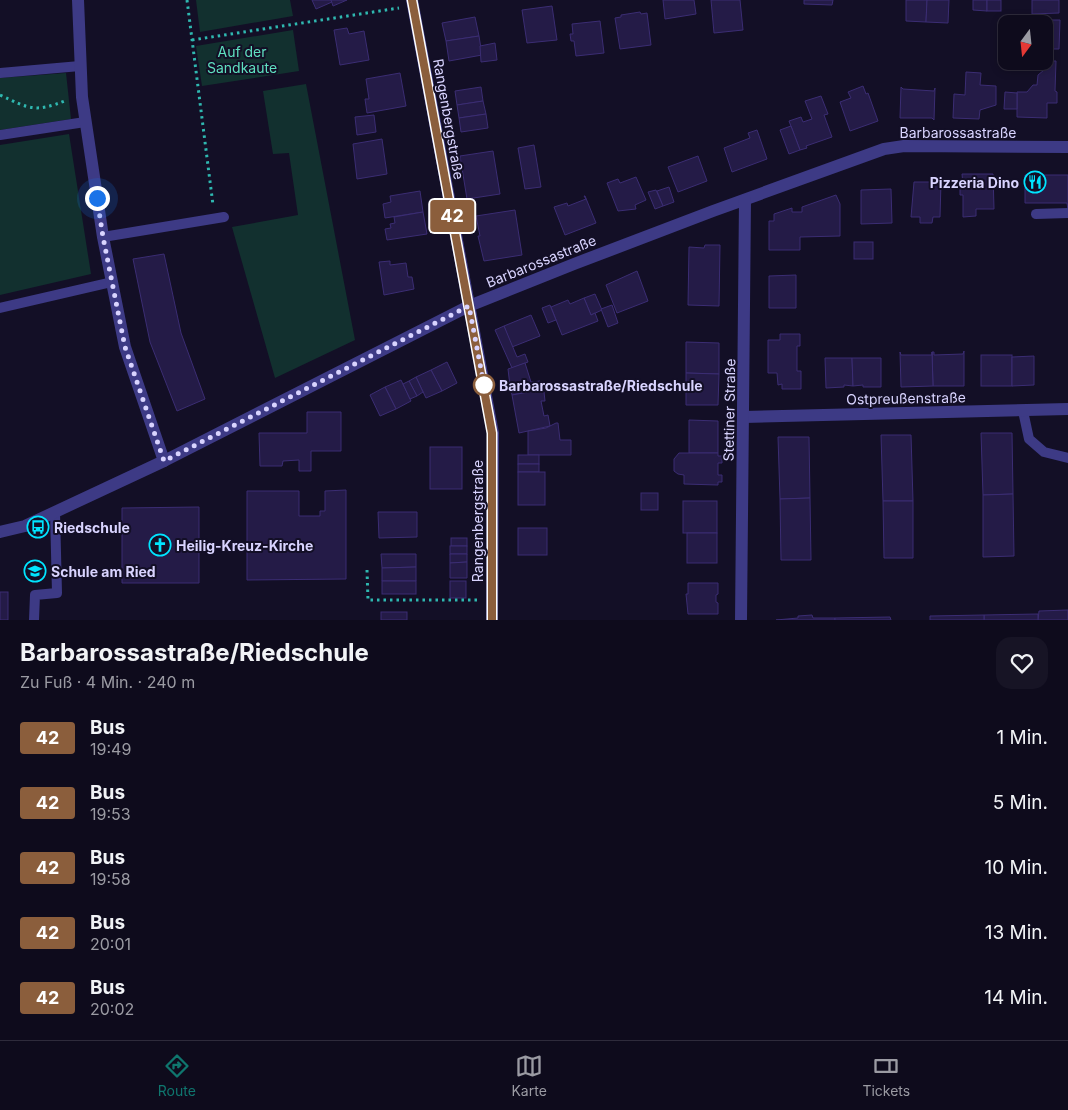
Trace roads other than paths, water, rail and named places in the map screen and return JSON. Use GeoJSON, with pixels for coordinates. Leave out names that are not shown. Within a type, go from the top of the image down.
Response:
{"type":"FeatureCollection","features":[{"type":"Feature","properties":{"kind":"street"},"geometry":{"type":"LineString","coordinates":[[78,0],[81,90],[103,237],[125,347],[164,461]]}},
{"type":"Feature","properties":{"kind":"street","name":"Rangenbergstraße"},"geometry":{"type":"LineString","coordinates":[[413,0],[492,433],[492,620]]}},
{"type":"Feature","properties":{"kind":"street","name":"Barbarossastraße"},"geometry":{"type":"LineString","coordinates":[[0,532],[25,526],[164,461],[469,306],[574,264],[884,149],[893,147],[1068,147]]}},
{"type":"Feature","properties":{"kind":"street","name":"Stettiner Straße"},"geometry":{"type":"LineString","coordinates":[[741,620],[745,200]]}},
{"type":"Feature","properties":{"kind":"street","name":"Ostpreußenstraße"},"geometry":{"type":"LineString","coordinates":[[744,418],[1068,410]]}},
{"type":"Feature","properties":{"kind":"lane"},"geometry":{"type":"LineString","coordinates":[[0,73],[80,66]]}},
{"type":"Feature","properties":{"kind":"lane"},"geometry":{"type":"LineString","coordinates":[[0,135],[85,122]]}},
{"type":"Feature","properties":{"kind":"lane"},"geometry":{"type":"LineString","coordinates":[[1036,214],[1068,214]]}},
{"type":"Feature","properties":{"kind":"lane"},"geometry":{"type":"LineString","coordinates":[[103,237],[219,218]]}},
{"type":"Feature","properties":{"kind":"lane"},"geometry":{"type":"LineString","coordinates":[[0,308],[112,282]]}},
{"type":"Feature","properties":{"kind":"lane"},"geometry":{"type":"LineString","coordinates":[[1023,411],[1029,439],[1044,452],[1068,458]]}},
{"type":"Feature","properties":{"kind":"lane"},"geometry":{"type":"LineString","coordinates":[[34,620],[35,594],[57,593],[55,512]]}},
{"type":"Feature","properties":{"kind":"place","name":"Pizzeria Dino"},"geometry":{"type":"Point","coordinates":[1035,182]}},
{"type":"Feature","properties":{"kind":"place","name":"Barbarossastraße/Riedschule"},"geometry":{"type":"Point","coordinates":[484,385]}},
{"type":"Feature","properties":{"kind":"place","name":"Riedschule"},"geometry":{"type":"Point","coordinates":[38,527]}},
{"type":"Feature","properties":{"kind":"place","name":"Heilig-Kreuz-Kirche"},"geometry":{"type":"Point","coordinates":[160,545]}},
{"type":"Feature","properties":{"kind":"place","name":"Schule am Ried"},"geometry":{"type":"Point","coordinates":[35,571]}},
{"type":"Feature","properties":{"kind":"park label","name":"Auf der Sandkaute"},"geometry":{"type":"Point","coordinates":[242,59]}}]}
